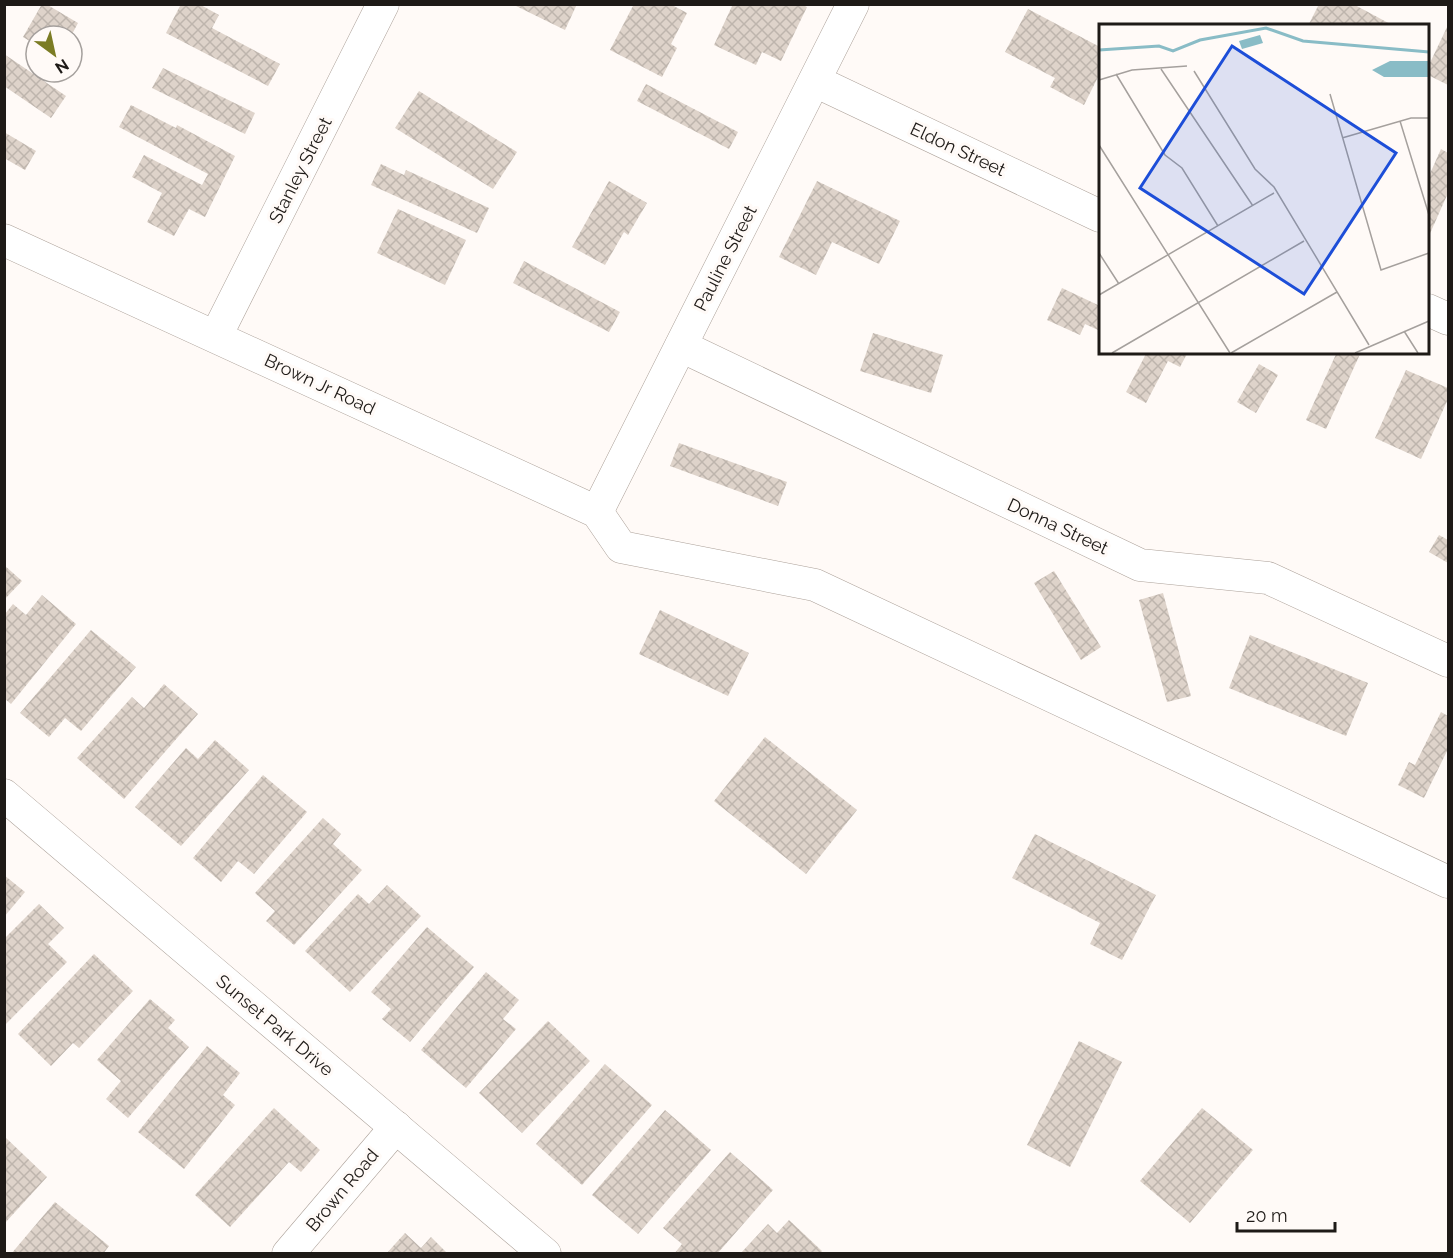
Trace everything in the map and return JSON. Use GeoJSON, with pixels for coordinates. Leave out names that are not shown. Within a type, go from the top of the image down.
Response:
{"type":"FeatureCollection","features":[{"type":"Feature","properties":{"kind":"street","name":"Stanley Street"},"geometry":{"type":"LineString","coordinates":[[216,336],[383,4]]}},
{"type":"Feature","properties":{"kind":"street","name":"Pauline Street"},"geometry":{"type":"LineString","coordinates":[[597,512],[853,4]]}},
{"type":"Feature","properties":{"kind":"street","name":"Eldon Street"},"geometry":{"type":"LineString","coordinates":[[814,81],[1099,215]]}},
{"type":"Feature","properties":{"kind":"street","name":"Brown Jr Road"},"geometry":{"type":"LineString","coordinates":[[4,240],[597,512]]}},
{"type":"Feature","properties":{"kind":"street"},"geometry":{"type":"LineString","coordinates":[[1429,310],[1449,320]]}},
{"type":"Feature","properties":{"kind":"street","name":"Donna Street"},"geometry":{"type":"LineString","coordinates":[[681,346],[1140,565],[1268,578],[1449,661]]}},
{"type":"Feature","properties":{"kind":"street"},"geometry":{"type":"LineString","coordinates":[[597,512],[621,547],[815,585],[1449,882]]}},
{"type":"Feature","properties":{"kind":"street","name":"Sunset Park Drive"},"geometry":{"type":"LineString","coordinates":[[4,795],[545,1254]]}},
{"type":"Feature","properties":{"kind":"street","name":"Brown Road"},"geometry":{"type":"LineString","coordinates":[[288,1254],[396,1127]]}},
{"type":"Feature","properties":{"kind":"building"},"geometry":{"type":"Polygon","coordinates":[[[42,4],[46,4],[78,23],[77,24],[30,24],[42,4]]]}},
{"type":"Feature","properties":{"kind":"building"},"geometry":{"type":"Polygon","coordinates":[[[181,4],[199,4],[219,15],[212,28],[280,64],[268,86],[166,33],[181,4]]]}},
{"type":"Feature","properties":{"kind":"building"},"geometry":{"type":"Polygon","coordinates":[[[512,4],[577,4],[565,30],[512,4]]]}},
{"type":"Feature","properties":{"kind":"building"},"geometry":{"type":"Polygon","coordinates":[[[634,4],[670,4],[687,13],[671,44],[677,48],[662,77],[610,50],[634,4]]]}},
{"type":"Feature","properties":{"kind":"building"},"geometry":{"type":"Polygon","coordinates":[[[733,4],[801,4],[807,7],[781,61],[762,52],[756,65],[714,45],[733,4]]]}},
{"type":"Feature","properties":{"kind":"building"},"geometry":{"type":"Polygon","coordinates":[[[1319,4],[1353,4],[1390,24],[1309,24],[1319,4]]]}},
{"type":"Feature","properties":{"kind":"building"},"geometry":{"type":"Polygon","coordinates":[[[1028,9],[1099,46],[1099,75],[1084,105],[1050,87],[1055,78],[1005,52],[1028,9]]]}},
{"type":"Feature","properties":{"kind":"building"},"geometry":{"type":"Polygon","coordinates":[[[1448,25],[1448,85],[1429,76],[1429,65],[1448,25]]]}},
{"type":"Feature","properties":{"kind":"building"},"geometry":{"type":"Polygon","coordinates":[[[4,54],[24,68],[24,84],[48,84],[66,96],[51,118],[4,86],[4,54]]]}},
{"type":"Feature","properties":{"kind":"building"},"geometry":{"type":"Polygon","coordinates":[[[163,68],[255,113],[245,134],[152,88],[163,68]]]}},
{"type":"Feature","properties":{"kind":"building"},"geometry":{"type":"Polygon","coordinates":[[[646,84],[738,132],[729,149],[637,101],[646,84]]]}},
{"type":"Feature","properties":{"kind":"building"},"geometry":{"type":"Polygon","coordinates":[[[419,91],[517,152],[493,189],[395,128],[419,91]]]}},
{"type":"Feature","properties":{"kind":"building"},"geometry":{"type":"Polygon","coordinates":[[[131,105],[176,128],[177,125],[235,156],[205,217],[189,209],[174,236],[147,222],[162,193],[132,177],[144,155],[202,185],[208,174],[119,127],[131,105]]]}},
{"type":"Feature","properties":{"kind":"building"},"geometry":{"type":"Polygon","coordinates":[[[4,132],[36,151],[25,170],[4,158],[4,132]]]}},
{"type":"Feature","properties":{"kind":"building"},"geometry":{"type":"Polygon","coordinates":[[[1441,149],[1448,153],[1448,193],[1429,236],[1429,176],[1441,149]]]}},
{"type":"Feature","properties":{"kind":"building"},"geometry":{"type":"Polygon","coordinates":[[[381,164],[404,175],[406,170],[489,208],[477,233],[371,185],[381,164]]]}},
{"type":"Feature","properties":{"kind":"building"},"geometry":{"type":"Polygon","coordinates":[[[609,181],[647,203],[628,235],[624,232],[605,265],[572,247],[609,181]]]}},
{"type":"Feature","properties":{"kind":"building"},"geometry":{"type":"Polygon","coordinates":[[[817,181],[900,221],[879,264],[832,242],[816,275],[779,257],[817,181]]]}},
{"type":"Feature","properties":{"kind":"building"},"geometry":{"type":"Polygon","coordinates":[[[398,209],[466,240],[445,285],[377,253],[398,209]]]}},
{"type":"Feature","properties":{"kind":"building"},"geometry":{"type":"Polygon","coordinates":[[[524,261],[620,312],[609,332],[513,283],[524,261]]]}},
{"type":"Feature","properties":{"kind":"building"},"geometry":{"type":"Polygon","coordinates":[[[1062,288],[1099,306],[1098,330],[1085,324],[1080,335],[1047,320],[1062,288]]]}},
{"type":"Feature","properties":{"kind":"building"},"geometry":{"type":"Polygon","coordinates":[[[873,333],[943,355],[931,393],[860,371],[873,333]]]}},
{"type":"Feature","properties":{"kind":"building"},"geometry":{"type":"Polygon","coordinates":[[[1146,354],[1187,354],[1180,367],[1168,361],[1146,403],[1126,392],[1146,354]]]}},
{"type":"Feature","properties":{"kind":"building"},"geometry":{"type":"Polygon","coordinates":[[[1336,354],[1360,354],[1326,429],[1306,420],[1336,354]]]}},
{"type":"Feature","properties":{"kind":"building"},"geometry":{"type":"Polygon","coordinates":[[[1259,364],[1278,375],[1256,413],[1237,402],[1259,364]]]}},
{"type":"Feature","properties":{"kind":"building"},"geometry":{"type":"Polygon","coordinates":[[[1406,370],[1448,388],[1448,399],[1421,459],[1375,438],[1406,370]]]}},
{"type":"Feature","properties":{"kind":"building"},"geometry":{"type":"Polygon","coordinates":[[[679,443],[787,482],[778,506],[670,466],[679,443]]]}},
{"type":"Feature","properties":{"kind":"building"},"geometry":{"type":"Polygon","coordinates":[[[1439,535],[1448,540],[1448,563],[1429,552],[1439,535]]]}},
{"type":"Feature","properties":{"kind":"building"},"geometry":{"type":"Polygon","coordinates":[[[4,565],[22,581],[4,600],[4,565]]]}},
{"type":"Feature","properties":{"kind":"building"},"geometry":{"type":"Polygon","coordinates":[[[1054,571],[1101,647],[1081,660],[1034,583],[1054,571]]]}},
{"type":"Feature","properties":{"kind":"building"},"geometry":{"type":"Polygon","coordinates":[[[1163,593],[1191,696],[1167,702],[1139,600],[1163,593]]]}},
{"type":"Feature","properties":{"kind":"building"},"geometry":{"type":"Polygon","coordinates":[[[42,595],[76,624],[11,704],[5,699],[5,614],[13,604],[26,615],[42,595]]]}},
{"type":"Feature","properties":{"kind":"building"},"geometry":{"type":"Polygon","coordinates":[[[660,610],[749,653],[728,696],[639,654],[660,610]]]}},
{"type":"Feature","properties":{"kind":"building"},"geometry":{"type":"Polygon","coordinates":[[[91,630],[136,667],[81,731],[65,718],[49,737],[20,713],[91,630]]]}},
{"type":"Feature","properties":{"kind":"building"},"geometry":{"type":"Polygon","coordinates":[[[1250,635],[1368,683],[1346,736],[1229,688],[1250,635]]]}},
{"type":"Feature","properties":{"kind":"building"},"geometry":{"type":"Polygon","coordinates":[[[164,684],[198,714],[124,799],[77,758],[132,697],[144,708],[164,684]]]}},
{"type":"Feature","properties":{"kind":"building"},"geometry":{"type":"Polygon","coordinates":[[[1441,712],[1448,716],[1448,749],[1424,798],[1398,785],[1409,762],[1415,765],[1441,712]]]}},
{"type":"Feature","properties":{"kind":"building"},"geometry":{"type":"Polygon","coordinates":[[[765,737],[857,810],[806,874],[714,801],[765,737]]]}},
{"type":"Feature","properties":{"kind":"building"},"geometry":{"type":"Polygon","coordinates":[[[215,740],[249,770],[181,846],[135,807],[186,748],[198,759],[215,740]]]}},
{"type":"Feature","properties":{"kind":"building"},"geometry":{"type":"Polygon","coordinates":[[[263,775],[307,812],[254,874],[238,861],[221,882],[193,858],[263,775]]]}},
{"type":"Feature","properties":{"kind":"building"},"geometry":{"type":"Polygon","coordinates":[[[323,818],[341,834],[333,844],[362,870],[294,945],[266,921],[275,911],[255,893],[323,818]]]}},
{"type":"Feature","properties":{"kind":"building"},"geometry":{"type":"Polygon","coordinates":[[[1035,834],[1156,895],[1122,960],[1090,944],[1100,923],[1012,878],[1035,834]]]}},
{"type":"Feature","properties":{"kind":"building"},"geometry":{"type":"Polygon","coordinates":[[[4,875],[25,892],[4,917],[4,875]]]}},
{"type":"Feature","properties":{"kind":"building"},"geometry":{"type":"Polygon","coordinates":[[[387,885],[421,916],[350,992],[305,951],[358,894],[369,904],[387,885]]]}},
{"type":"Feature","properties":{"kind":"building"},"geometry":{"type":"Polygon","coordinates":[[[39,904],[64,928],[48,944],[67,962],[4,1026],[4,939],[39,904]]]}},
{"type":"Feature","properties":{"kind":"building"},"geometry":{"type":"Polygon","coordinates":[[[427,927],[474,967],[410,1042],[382,1019],[391,1009],[371,992],[427,927]]]}},
{"type":"Feature","properties":{"kind":"building"},"geometry":{"type":"Polygon","coordinates":[[[94,954],[133,991],[79,1048],[73,1043],[51,1066],[18,1034],[94,954]]]}},
{"type":"Feature","properties":{"kind":"building"},"geometry":{"type":"Polygon","coordinates":[[[486,972],[519,1000],[503,1019],[516,1029],[466,1088],[421,1050],[486,972]]]}},
{"type":"Feature","properties":{"kind":"building"},"geometry":{"type":"Polygon","coordinates":[[[150,999],[175,1020],[168,1028],[189,1047],[128,1118],[106,1099],[121,1081],[97,1060],[150,999]]]}},
{"type":"Feature","properties":{"kind":"building"},"geometry":{"type":"Polygon","coordinates":[[[548,1021],[590,1061],[522,1133],[479,1093],[548,1021]]]}},
{"type":"Feature","properties":{"kind":"building"},"geometry":{"type":"Polygon","coordinates":[[[1079,1041],[1122,1062],[1070,1167],[1027,1145],[1079,1041]]]}},
{"type":"Feature","properties":{"kind":"building"},"geometry":{"type":"Polygon","coordinates":[[[207,1046],[240,1073],[223,1095],[235,1105],[184,1169],[138,1132],[207,1046]]]}},
{"type":"Feature","properties":{"kind":"building"},"geometry":{"type":"Polygon","coordinates":[[[605,1064],[652,1105],[582,1185],[536,1144],[605,1064]]]}},
{"type":"Feature","properties":{"kind":"building"},"geometry":{"type":"Polygon","coordinates":[[[274,1108],[320,1150],[301,1172],[289,1162],[230,1227],[195,1195],[274,1108]]]}},
{"type":"Feature","properties":{"kind":"building"},"geometry":{"type":"Polygon","coordinates":[[[1202,1108],[1253,1150],[1190,1223],[1140,1181],[1202,1108]]]}},
{"type":"Feature","properties":{"kind":"building"},"geometry":{"type":"Polygon","coordinates":[[[665,1110],[711,1150],[638,1234],[592,1195],[665,1110]]]}},
{"type":"Feature","properties":{"kind":"building"},"geometry":{"type":"Polygon","coordinates":[[[5,1137],[47,1177],[5,1223],[5,1137]]]}},
{"type":"Feature","properties":{"kind":"building"},"geometry":{"type":"Polygon","coordinates":[[[730,1152],[773,1190],[717,1254],[674,1254],[682,1244],[663,1228],[730,1152]]]}},
{"type":"Feature","properties":{"kind":"building"},"geometry":{"type":"Polygon","coordinates":[[[55,1202],[109,1246],[103,1254],[11,1254],[55,1202]]]}},
{"type":"Feature","properties":{"kind":"building"},"geometry":{"type":"Polygon","coordinates":[[[789,1220],[822,1251],[820,1254],[740,1254],[768,1224],[777,1233],[789,1220]]]}},
{"type":"Feature","properties":{"kind":"building"},"geometry":{"type":"Polygon","coordinates":[[[405,1233],[421,1248],[431,1237],[448,1254],[386,1254],[405,1233]]]}}]}
